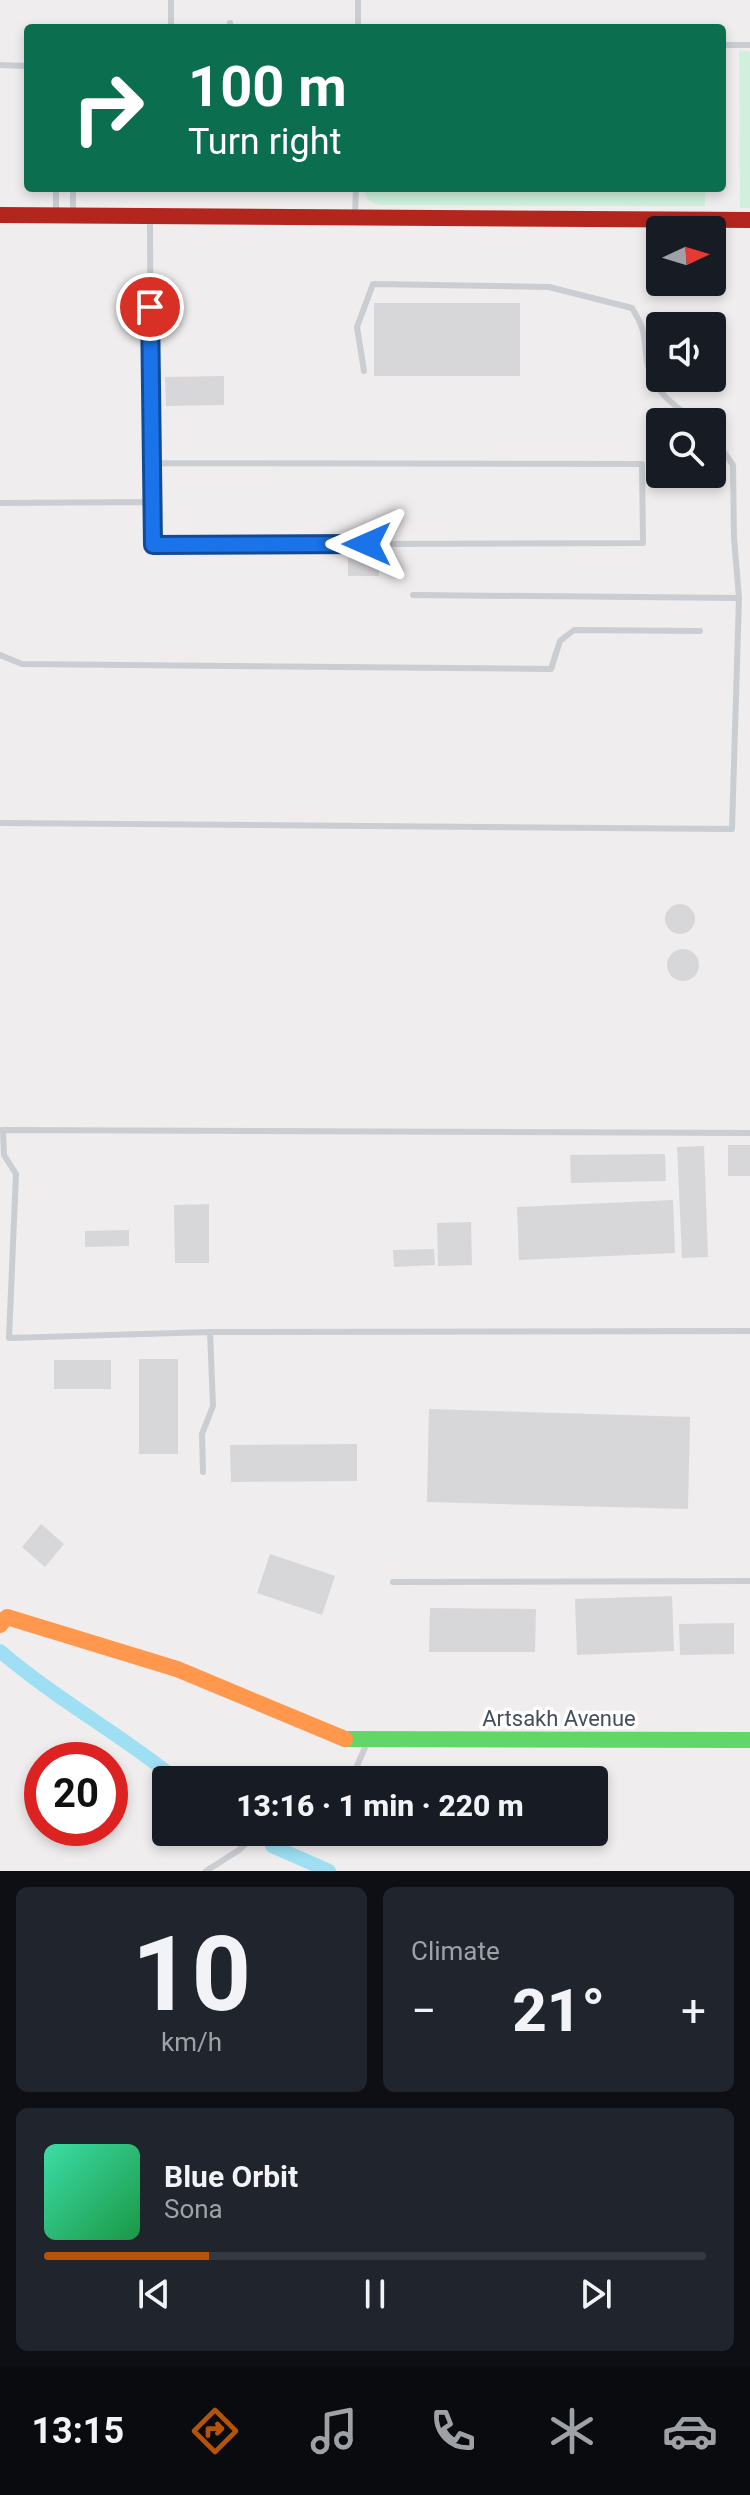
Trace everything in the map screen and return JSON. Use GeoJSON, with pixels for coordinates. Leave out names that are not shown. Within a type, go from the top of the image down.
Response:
{"type":"FeatureCollection","features":[{"type":"Feature","properties":{"kind":"street"},"geometry":{"type":"LineString","coordinates":[[0,215],[750,220]]}},
{"type":"Feature","properties":{"kind":"street","name":"Artsakh Avenue"},"geometry":{"type":"LineString","coordinates":[[0,1625],[7,1617],[163,1665],[345,1739],[750,1740]]}},
{"type":"Feature","properties":{"kind":"lane"},"geometry":{"type":"LineString","coordinates":[[171,0],[171,24]]}},
{"type":"Feature","properties":{"kind":"lane"},"geometry":{"type":"LineString","coordinates":[[358,0],[358,24]]}},
{"type":"Feature","properties":{"kind":"lane"},"geometry":{"type":"LineString","coordinates":[[726,45],[750,45]]}},
{"type":"Feature","properties":{"kind":"lane"},"geometry":{"type":"LineString","coordinates":[[0,65],[24,66]]}},
{"type":"Feature","properties":{"kind":"lane"},"geometry":{"type":"LineString","coordinates":[[57,192],[64,215]]}},
{"type":"Feature","properties":{"kind":"lane"},"geometry":{"type":"LineString","coordinates":[[64,215],[72,192]]}},
{"type":"Feature","properties":{"kind":"lane"},"geometry":{"type":"LineString","coordinates":[[355,215],[356,192]]}},
{"type":"Feature","properties":{"kind":"lane"},"geometry":{"type":"LineString","coordinates":[[150,215],[150,463],[153,545],[643,543],[642,464],[150,463]]}},
{"type":"Feature","properties":{"kind":"lane"},"geometry":{"type":"LineString","coordinates":[[364,371],[357,327],[373,284],[549,287],[632,308],[646,331],[647,363],[654,383],[676,408]]}},
{"type":"Feature","properties":{"kind":"lane"},"geometry":{"type":"LineString","coordinates":[[0,823],[732,829],[739,598],[733,465],[726,455]]}},
{"type":"Feature","properties":{"kind":"lane"},"geometry":{"type":"LineString","coordinates":[[0,503],[151,502]]}},
{"type":"Feature","properties":{"kind":"lane"},"geometry":{"type":"LineString","coordinates":[[413,595],[739,598]]}},
{"type":"Feature","properties":{"kind":"lane"},"geometry":{"type":"LineString","coordinates":[[0,655],[22,664],[551,669],[560,641],[574,630],[700,631]]}},
{"type":"Feature","properties":{"kind":"lane"},"geometry":{"type":"LineString","coordinates":[[9,1338],[16,1174],[4,1155],[2,1130],[750,1133]]}},
{"type":"Feature","properties":{"kind":"lane"},"geometry":{"type":"LineString","coordinates":[[0,1338],[210,1332],[750,1331]]}},
{"type":"Feature","properties":{"kind":"lane"},"geometry":{"type":"LineString","coordinates":[[203,1472],[202,1434],[213,1406],[210,1332]]}},
{"type":"Feature","properties":{"kind":"lane"},"geometry":{"type":"LineString","coordinates":[[393,1582],[750,1581]]}},
{"type":"Feature","properties":{"kind":"lane"},"geometry":{"type":"LineString","coordinates":[[357,1766],[368,1739]]}},
{"type":"Feature","properties":{"kind":"lane"},"geometry":{"type":"LineString","coordinates":[[206,1871],[243,1846]]}},
{"type":"Feature","properties":{"kind":"green space"},"geometry":{"type":"Polygon","coordinates":[[[739,50],[750,52],[750,208],[740,208],[739,50]]]}},
{"type":"Feature","properties":{"kind":"green space"},"geometry":{"type":"Polygon","coordinates":[[[365,192],[705,192],[705,206],[379,205],[368,200],[365,192]]]}},
{"type":"Feature","properties":{"kind":"building"},"geometry":{"type":"Polygon","coordinates":[[[374,303],[520,303],[520,376],[374,376],[374,303]]]}},
{"type":"Feature","properties":{"kind":"building"},"geometry":{"type":"Polygon","coordinates":[[[224,376],[224,405],[166,406],[165,377],[224,376]]]}},
{"type":"Feature","properties":{"kind":"building"},"geometry":{"type":"Polygon","coordinates":[[[348,558],[379,558],[379,576],[348,576],[348,558]]]}},
{"type":"Feature","properties":{"kind":"building"},"geometry":{"type":"Polygon","coordinates":[[[680,904],[691,908],[695,919],[691,930],[680,934],[669,930],[665,919],[669,908],[680,904]]]}},
{"type":"Feature","properties":{"kind":"building"},"geometry":{"type":"Polygon","coordinates":[[[683,949],[694,954],[699,965],[694,976],[683,981],[672,976],[667,965],[672,954],[683,949]]]}},
{"type":"Feature","properties":{"kind":"building"},"geometry":{"type":"Polygon","coordinates":[[[728,1145],[750,1145],[750,1176],[728,1176],[728,1145]]]}},
{"type":"Feature","properties":{"kind":"building"},"geometry":{"type":"Polygon","coordinates":[[[704,1146],[708,1257],[682,1258],[677,1147],[704,1146]]]}},
{"type":"Feature","properties":{"kind":"building"},"geometry":{"type":"Polygon","coordinates":[[[665,1154],[666,1181],[571,1183],[570,1155],[665,1154]]]}},
{"type":"Feature","properties":{"kind":"building"},"geometry":{"type":"Polygon","coordinates":[[[673,1200],[675,1253],[519,1260],[517,1207],[673,1200]]]}},
{"type":"Feature","properties":{"kind":"building"},"geometry":{"type":"Polygon","coordinates":[[[209,1204],[209,1263],[175,1263],[174,1205],[209,1204]]]}},
{"type":"Feature","properties":{"kind":"building"},"geometry":{"type":"Polygon","coordinates":[[[471,1222],[472,1265],[438,1266],[437,1223],[471,1222]]]}},
{"type":"Feature","properties":{"kind":"building"},"geometry":{"type":"Polygon","coordinates":[[[129,1230],[129,1246],[85,1247],[85,1231],[129,1230]]]}},
{"type":"Feature","properties":{"kind":"building"},"geometry":{"type":"Polygon","coordinates":[[[434,1249],[435,1265],[394,1267],[393,1250],[434,1249]]]}},
{"type":"Feature","properties":{"kind":"building"},"geometry":{"type":"Polygon","coordinates":[[[139,1359],[178,1359],[178,1454],[139,1454],[139,1359]]]}},
{"type":"Feature","properties":{"kind":"building"},"geometry":{"type":"Polygon","coordinates":[[[54,1360],[111,1360],[111,1389],[54,1389],[54,1360]]]}},
{"type":"Feature","properties":{"kind":"building"},"geometry":{"type":"Polygon","coordinates":[[[429,1409],[690,1417],[688,1509],[427,1502],[429,1409]]]}},
{"type":"Feature","properties":{"kind":"building"},"geometry":{"type":"Polygon","coordinates":[[[357,1444],[357,1481],[231,1482],[230,1445],[357,1444]]]}},
{"type":"Feature","properties":{"kind":"building"},"geometry":{"type":"Polygon","coordinates":[[[41,1524],[64,1544],[45,1567],[22,1547],[41,1524]]]}},
{"type":"Feature","properties":{"kind":"building"},"geometry":{"type":"Polygon","coordinates":[[[270,1554],[335,1576],[322,1615],[257,1593],[270,1554]]]}},
{"type":"Feature","properties":{"kind":"building"},"geometry":{"type":"Polygon","coordinates":[[[672,1596],[674,1651],[577,1655],[575,1599],[672,1596]]]}},
{"type":"Feature","properties":{"kind":"building"},"geometry":{"type":"Polygon","coordinates":[[[430,1608],[536,1609],[535,1652],[429,1652],[430,1608]]]}},
{"type":"Feature","properties":{"kind":"building"},"geometry":{"type":"Polygon","coordinates":[[[734,1623],[734,1654],[680,1655],[679,1624],[734,1623]]]}},
{"type":"Feature","properties":{"kind":"waterway"},"geometry":{"type":"LineString","coordinates":[[0,1651],[158,1766]]}},
{"type":"Feature","properties":{"kind":"waterway"},"geometry":{"type":"LineString","coordinates":[[272,1846],[329,1871]]}},
{"type":"Feature","properties":{"kind":"traffic: fast"},"geometry":{"type":"LineString","coordinates":[[345,1739],[750,1740]]}},
{"type":"Feature","properties":{"kind":"traffic: slow"},"geometry":{"type":"LineString","coordinates":[[0,1625],[7,1617],[177,1669],[345,1739]]}},
{"type":"Feature","properties":{"kind":"traffic: jam"},"geometry":{"type":"LineString","coordinates":[[0,215],[750,220]]}},
{"type":"Feature","properties":{"kind":"route"},"geometry":{"type":"LineString","coordinates":[[150,307],[153,545],[367,544]]}}]}
